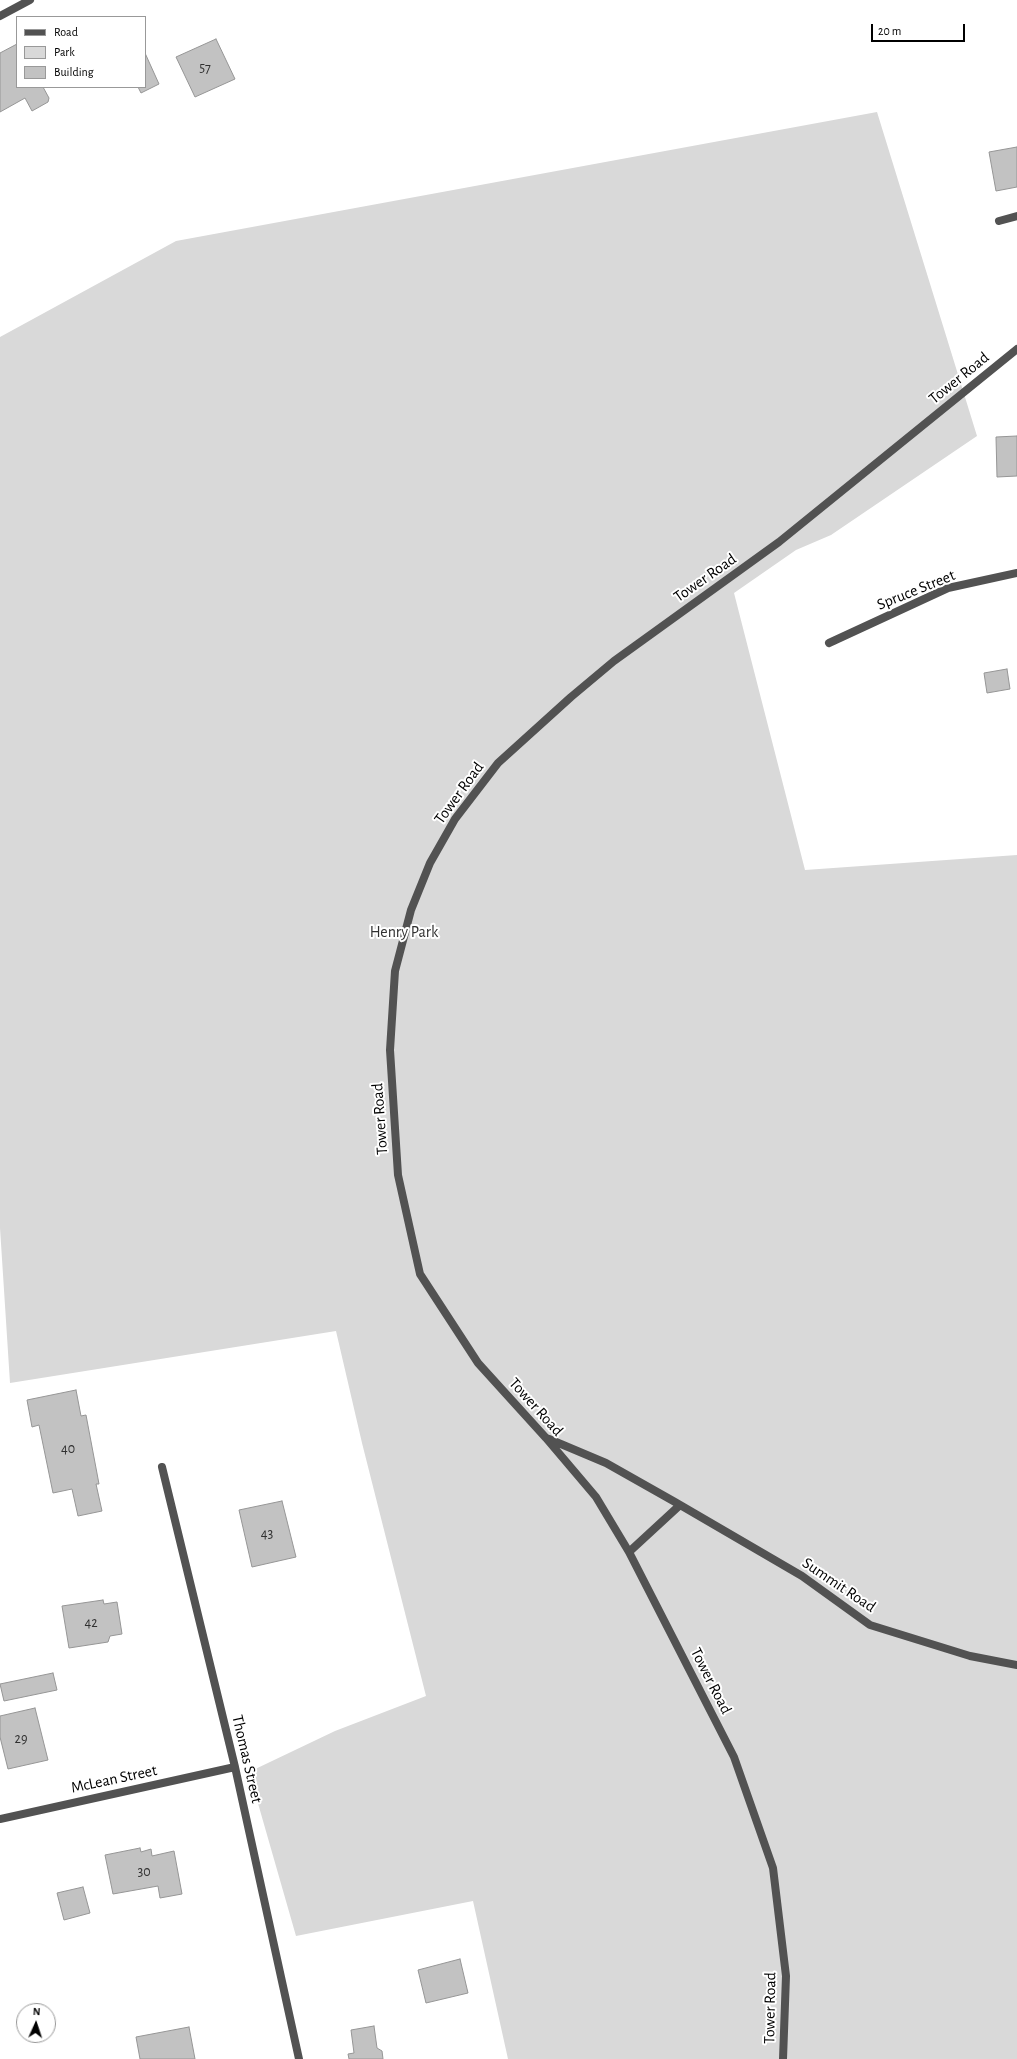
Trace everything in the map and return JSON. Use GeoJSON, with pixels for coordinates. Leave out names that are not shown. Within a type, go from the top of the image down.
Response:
{"type":"FeatureCollection","features":[{"type":"Feature","properties":{"kind":"street"},"geometry":{"type":"LineString","coordinates":[[0,16],[30,0]]}},
{"type":"Feature","properties":{"kind":"street"},"geometry":{"type":"LineString","coordinates":[[999,222],[1017,216]]}},
{"type":"Feature","properties":{"kind":"street","name":"Tower Road"},"geometry":{"type":"LineString","coordinates":[[783,2059],[786,1976],[773,1868],[734,1757],[628,1552],[596,1497],[546,1438],[478,1363],[420,1274],[398,1175],[390,1050],[390,1023],[395,971],[402,938],[420,886],[441,842],[482,782],[518,744],[614,660],[778,542],[1017,349]]}},
{"type":"Feature","properties":{"kind":"street","name":"Spruce Street"},"geometry":{"type":"LineString","coordinates":[[829,643],[948,588],[1017,573]]}},
{"type":"Feature","properties":{"kind":"street","name":"Summit Road"},"geometry":{"type":"LineString","coordinates":[[546,1438],[606,1463],[680,1505],[802,1576],[870,1625],[970,1656],[1017,1665]]}},
{"type":"Feature","properties":{"kind":"street","name":"Thomas Street"},"geometry":{"type":"LineString","coordinates":[[162,1467],[235,1767],[299,2059]]}},
{"type":"Feature","properties":{"kind":"street"},"geometry":{"type":"LineString","coordinates":[[628,1552],[680,1505]]}},
{"type":"Feature","properties":{"kind":"street","name":"McLean Street"},"geometry":{"type":"LineString","coordinates":[[0,1819],[235,1767]]}},
{"type":"Feature","properties":{"kind":"green space","name":"Henry Park"},"geometry":{"type":"Polygon","coordinates":[[[877,112],[977,436],[831,535],[796,550],[734,593],[805,870],[1017,855],[1017,2059],[508,2059],[473,1901],[296,1936],[249,1772],[335,1731],[426,1696],[362,1443],[336,1331],[10,1383],[0,1228],[0,337],[176,241],[877,112]]]}},
{"type":"Feature","properties":{"kind":"building"},"geometry":{"type":"Polygon","coordinates":[[[216,39],[235,79],[195,97],[176,57],[216,39]]]}},
{"type":"Feature","properties":{"kind":"building"},"geometry":{"type":"Polygon","coordinates":[[[16,45],[16,88],[44,88],[49,98],[48,102],[32,111],[25,98],[0,112],[0,53],[16,45]]]}},
{"type":"Feature","properties":{"kind":"building"},"geometry":{"type":"Polygon","coordinates":[[[146,55],[159,84],[141,93],[138,88],[146,88],[146,55]]]}},
{"type":"Feature","properties":{"kind":"building"},"geometry":{"type":"Polygon","coordinates":[[[1017,147],[1017,187],[996,191],[989,152],[1017,147]]]}},
{"type":"Feature","properties":{"kind":"building"},"geometry":{"type":"Polygon","coordinates":[[[1017,436],[1017,476],[997,477],[996,437],[1017,436]]]}},
{"type":"Feature","properties":{"kind":"building"},"geometry":{"type":"Polygon","coordinates":[[[1007,669],[1010,689],[987,693],[984,673],[1007,669]]]}},
{"type":"Feature","properties":{"kind":"building"},"geometry":{"type":"Polygon","coordinates":[[[76,1390],[81,1416],[86,1415],[99,1484],[96,1484],[102,1511],[78,1516],[72,1489],[53,1493],[39,1425],[32,1427],[27,1400],[76,1390]]]}},
{"type":"Feature","properties":{"kind":"building"},"geometry":{"type":"Polygon","coordinates":[[[282,1501],[296,1557],[252,1567],[239,1510],[282,1501]]]}},
{"type":"Feature","properties":{"kind":"building"},"geometry":{"type":"Polygon","coordinates":[[[103,1600],[104,1604],[117,1602],[122,1634],[110,1636],[108,1642],[69,1648],[62,1606],[103,1600]]]}},
{"type":"Feature","properties":{"kind":"building"},"geometry":{"type":"Polygon","coordinates":[[[53,1673],[57,1690],[4,1701],[0,1684],[53,1673]]]}},
{"type":"Feature","properties":{"kind":"building"},"geometry":{"type":"Polygon","coordinates":[[[35,1708],[48,1760],[8,1769],[0,1737],[0,1716],[35,1708]]]}},
{"type":"Feature","properties":{"kind":"building"},"geometry":{"type":"Polygon","coordinates":[[[140,1848],[141,1852],[151,1849],[152,1856],[174,1851],[182,1894],[160,1898],[158,1886],[113,1894],[105,1855],[140,1848]]]}},
{"type":"Feature","properties":{"kind":"building"},"geometry":{"type":"Polygon","coordinates":[[[83,1887],[90,1913],[64,1920],[57,1893],[83,1887]]]}},
{"type":"Feature","properties":{"kind":"building"},"geometry":{"type":"Polygon","coordinates":[[[460,1959],[468,1993],[426,2003],[418,1970],[460,1959]]]}},
{"type":"Feature","properties":{"kind":"building"},"geometry":{"type":"Polygon","coordinates":[[[374,2026],[377,2048],[382,2051],[383,2059],[349,2059],[348,2054],[354,2053],[351,2030],[374,2026]]]}},
{"type":"Feature","properties":{"kind":"building"},"geometry":{"type":"Polygon","coordinates":[[[189,2027],[195,2059],[140,2059],[136,2037],[189,2027]]]}}]}
